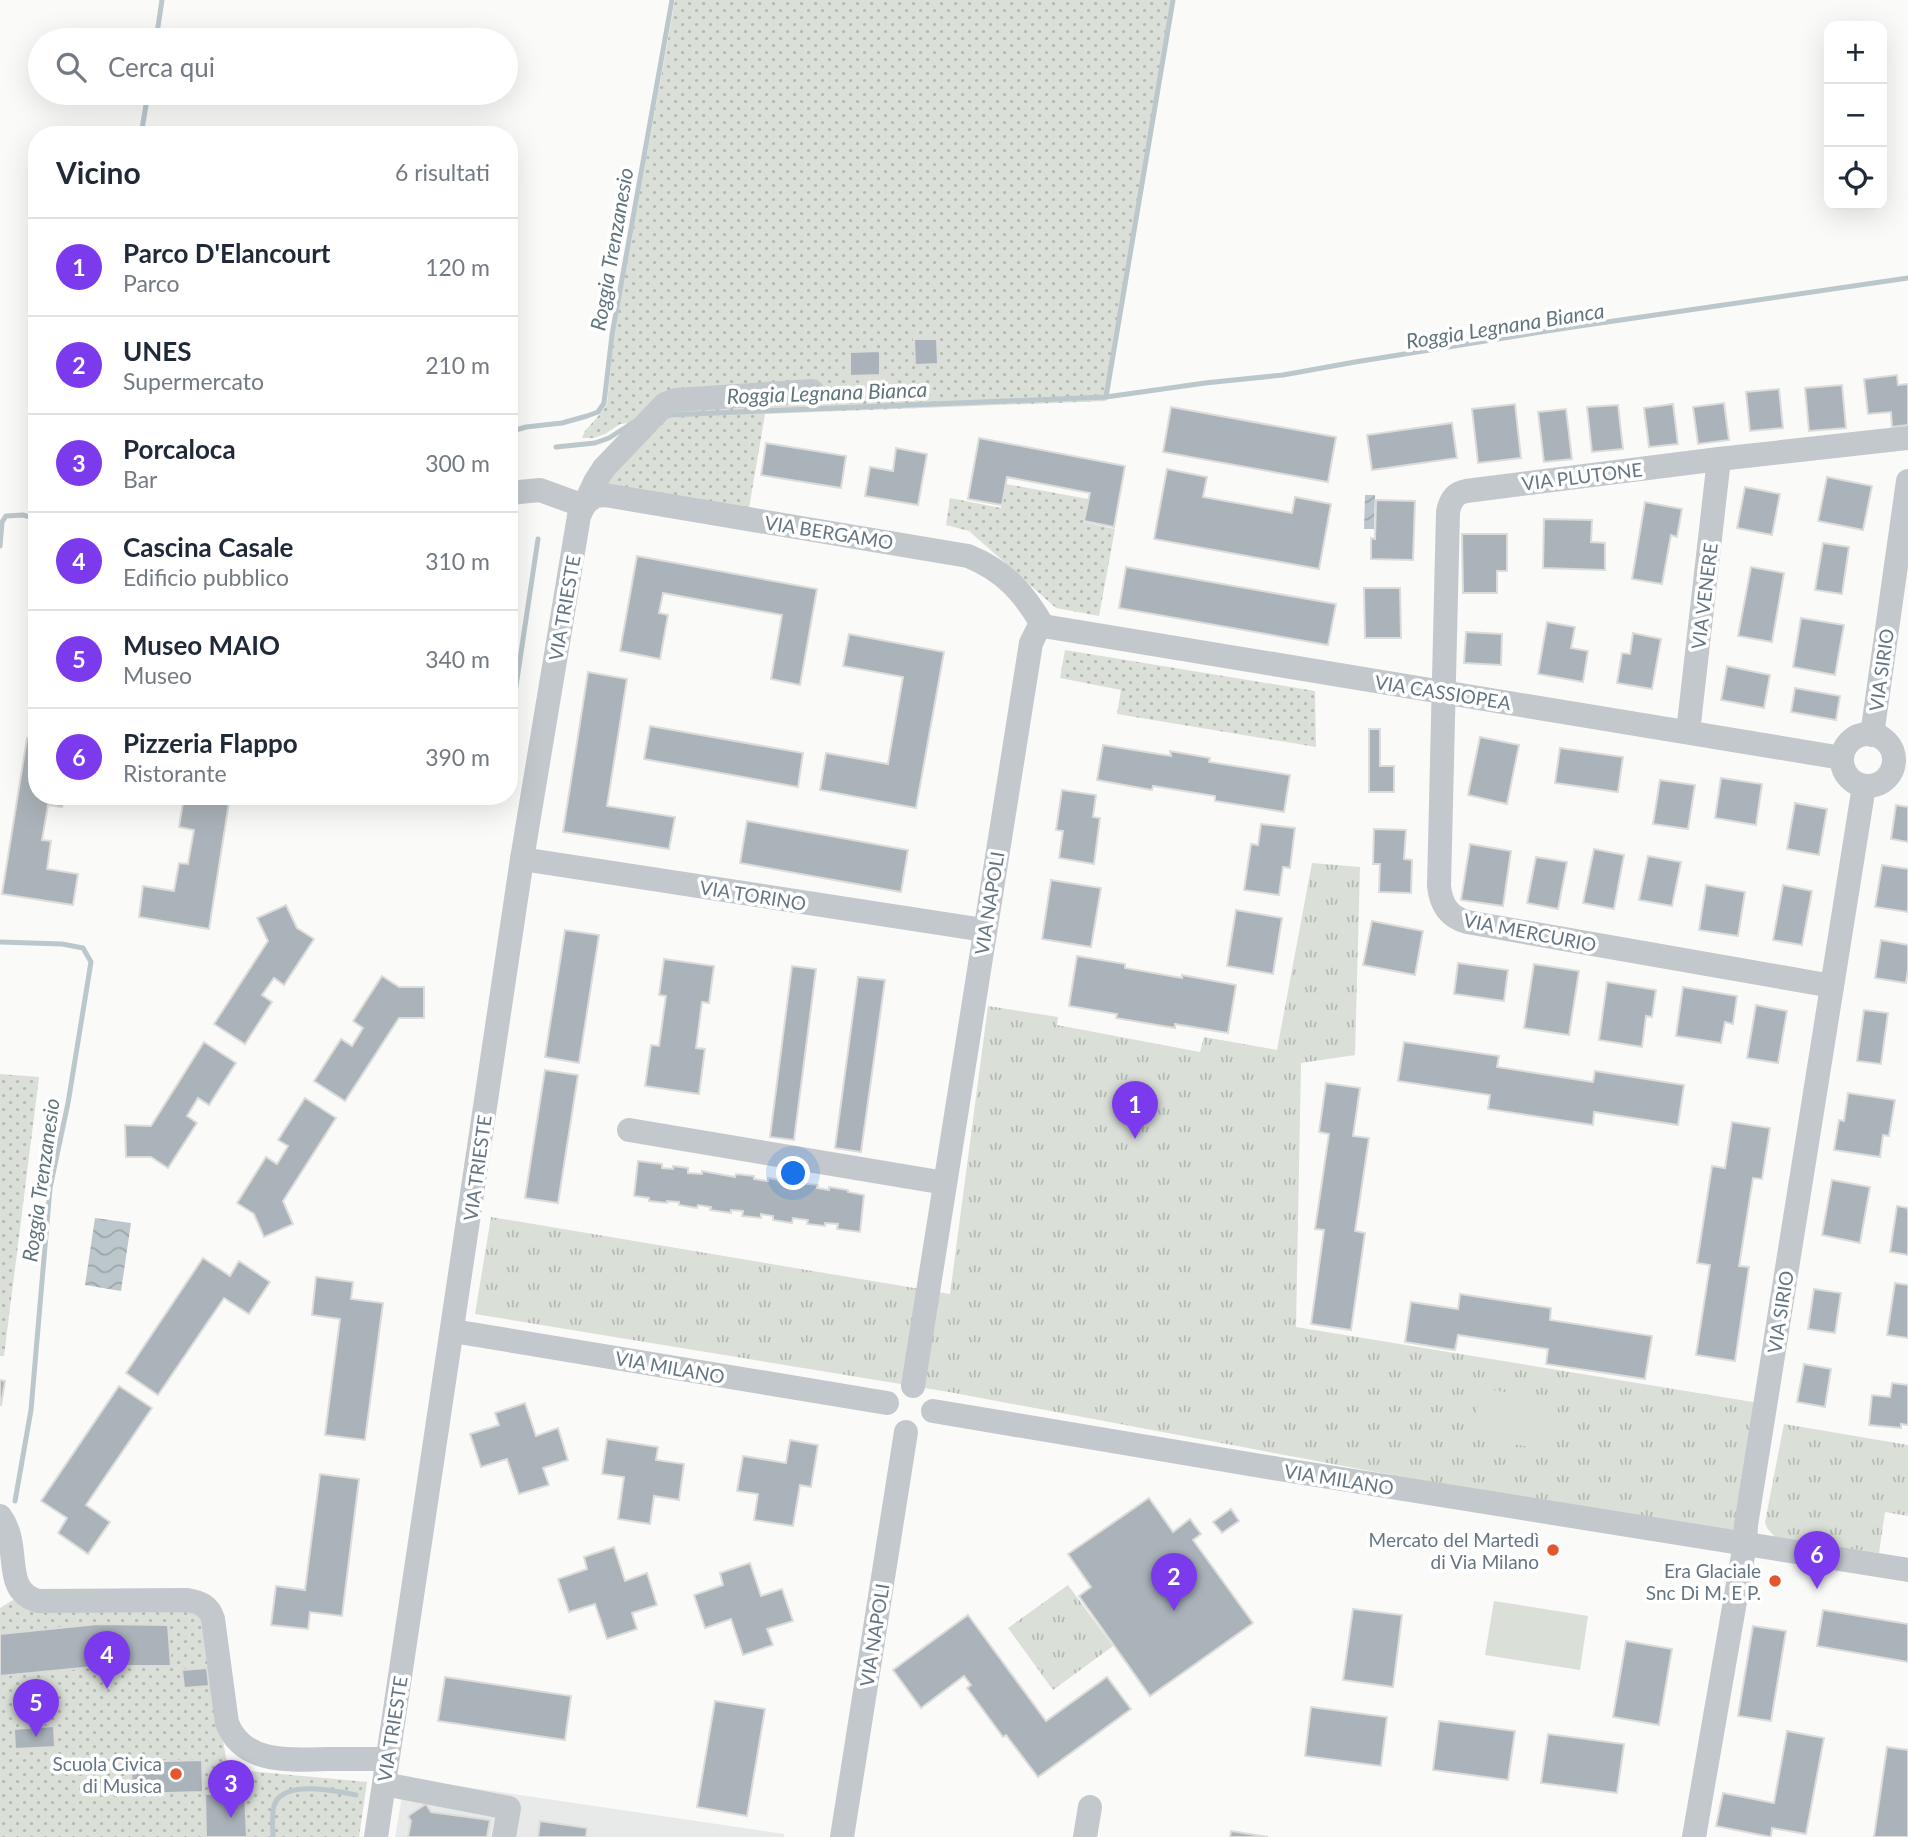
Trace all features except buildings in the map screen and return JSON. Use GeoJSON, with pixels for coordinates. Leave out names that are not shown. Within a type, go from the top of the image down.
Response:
{"type":"FeatureCollection","features":[{"type":"Feature","properties":{"kind":"street","name":"VIA TRIESTE"},"geometry":{"type":"LineString","coordinates":[[376,1837],[522,859],[579,516],[604,468],[665,404],[676,400],[812,391]]}},
{"type":"Feature","properties":{"kind":"street","name":"VIA PLUTONE"},"geometry":{"type":"LineString","coordinates":[[1444,692],[1447,521],[1450,505],[1456,495],[1466,491],[1719,459],[1908,438]]}},
{"type":"Feature","properties":{"kind":"street","name":"VIA VENERE"},"geometry":{"type":"LineString","coordinates":[[1688,732],[1719,459]]}},
{"type":"Feature","properties":{"kind":"street","name":"VIA SIRIO"},"geometry":{"type":"LineString","coordinates":[[1872,734],[1908,481]]}},
{"type":"Feature","properties":{"kind":"street"},"geometry":{"type":"LineString","coordinates":[[518,492],[540,490],[586,504]]}},
{"type":"Feature","properties":{"kind":"street","name":"VIA BERGAMO"},"geometry":{"type":"LineString","coordinates":[[586,504],[595,496],[605,495],[968,555],[994,568],[1010,582],[1029,603],[1043,626]]}},
{"type":"Feature","properties":{"kind":"street","name":"VIA CASSIOPEA"},"geometry":{"type":"LineString","coordinates":[[1043,626],[1842,758]]}},
{"type":"Feature","properties":{"kind":"street","name":"VIA NAPOLI"},"geometry":{"type":"LineString","coordinates":[[913,1386],[1031,643],[1043,626]]}},
{"type":"Feature","properties":{"kind":"street","name":"VIA MERCURIO"},"geometry":{"type":"LineString","coordinates":[[1444,692],[1439,887],[1442,902],[1450,914],[1467,922],[1832,986]]}},
{"type":"Feature","properties":{"kind":"street"},"geometry":{"type":"LineString","coordinates":[[1872,734],[1887,742],[1901,767],[1880,784],[1864,786],[1845,773],[1842,758],[1844,750],[1856,737],[1872,734]]}},
{"type":"Feature","properties":{"kind":"street","name":"VIA SIRIO"},"geometry":{"type":"LineString","coordinates":[[1694,1837],[1745,1544],[1864,786]]}},
{"type":"Feature","properties":{"kind":"street","name":"VIA TORINO"},"geometry":{"type":"LineString","coordinates":[[522,859],[984,930]]}},
{"type":"Feature","properties":{"kind":"street"},"geometry":{"type":"LineString","coordinates":[[629,1130],[945,1183]]}},
{"type":"Feature","properties":{"kind":"street","name":"VIA MILANO"},"geometry":{"type":"LineString","coordinates":[[453,1331],[887,1403]]}},
{"type":"Feature","properties":{"kind":"street"},"geometry":{"type":"LineString","coordinates":[[913,1386],[924,1390],[928,1395],[933,1411],[924,1427],[906,1432],[890,1423],[886,1411],[887,1403],[896,1390],[913,1386]]}},
{"type":"Feature","properties":{"kind":"street","name":"VIA MILANO"},"geometry":{"type":"LineString","coordinates":[[933,1411],[1908,1570]]}},
{"type":"Feature","properties":{"kind":"street","name":"VIA NAPOLI"},"geometry":{"type":"LineString","coordinates":[[842,1837],[906,1432]]}},
{"type":"Feature","properties":{"kind":"street"},"geometry":{"type":"LineString","coordinates":[[0,1516],[10,1536],[11,1573],[14,1583],[21,1593],[31,1599],[187,1600],[205,1605],[214,1619],[227,1724],[232,1734],[250,1750],[267,1757],[288,1760],[387,1759]]}},
{"type":"Feature","properties":{"kind":"street"},"geometry":{"type":"LineString","coordinates":[[384,1784],[509,1808],[504,1837]]}},
{"type":"Feature","properties":{"kind":"street"},"geometry":{"type":"LineString","coordinates":[[1085,1837],[1090,1807]]}},
{"type":"Feature","properties":{"kind":"shaded area"},"geometry":{"type":"Polygon","coordinates":[[[405,1778],[784,1834],[784,1837],[395,1837],[405,1778]]]}},
{"type":"Feature","properties":{"kind":"green space"},"geometry":{"type":"Polygon","coordinates":[[[675,0],[1174,0],[1106,401],[765,414],[749,508],[598,484],[656,420],[620,424],[605,434],[582,438],[607,404],[614,336],[675,0]]]}},
{"type":"Feature","properties":{"kind":"green space"},"geometry":{"type":"Polygon","coordinates":[[[1006,484],[1088,499],[1083,522],[1115,529],[1099,616],[1056,608],[969,531],[946,525],[950,498],[1001,508],[1006,484]]]}},
{"type":"Feature","properties":{"kind":"green space"},"geometry":{"type":"Polygon","coordinates":[[[1065,650],[1315,691],[1316,747],[1117,714],[1121,690],[1060,678],[1065,650]]]}},
{"type":"Feature","properties":{"kind":"green space"},"geometry":{"type":"Polygon","coordinates":[[[1312,863],[1360,867],[1355,1055],[1301,1063],[1296,1327],[1759,1403],[1739,1540],[949,1392],[475,1314],[491,1217],[950,1294],[988,1006],[1058,1017],[1057,1025],[1200,1052],[1204,1037],[1277,1050],[1312,863]]]}},
{"type":"Feature","properties":{"kind":"green space"},"geometry":{"type":"Polygon","coordinates":[[[0,1074],[39,1077],[4,1356],[0,1356],[0,1074]]]}},
{"type":"Feature","properties":{"kind":"green space"},"geometry":{"type":"Polygon","coordinates":[[[1481,1388],[1559,1401],[1550,1450],[1473,1438],[1481,1388]]]}},
{"type":"Feature","properties":{"kind":"green space"},"geometry":{"type":"Polygon","coordinates":[[[1784,1424],[1908,1445],[1908,1516],[1885,1512],[1879,1553],[1775,1537],[1767,1528],[1765,1522],[1784,1424]]]}},
{"type":"Feature","properties":{"kind":"green space"},"geometry":{"type":"Polygon","coordinates":[[[1068,1585],[1113,1646],[1053,1690],[1008,1628],[1068,1585]]]}},
{"type":"Feature","properties":{"kind":"green space"},"geometry":{"type":"Polygon","coordinates":[[[13,1600],[33,1609],[200,1608],[228,1769],[367,1782],[359,1837],[0,1837],[0,1608],[13,1600]]]}},
{"type":"Feature","properties":{"kind":"green space"},"geometry":{"type":"Polygon","coordinates":[[[1494,1601],[1588,1616],[1580,1670],[1485,1655],[1494,1601]]]}},
{"type":"Feature","properties":{"kind":"water"},"geometry":{"type":"Polygon","coordinates":[[[1365,495],[1375,495],[1374,529],[1364,529],[1365,495]]]}},
{"type":"Feature","properties":{"kind":"water"},"geometry":{"type":"Polygon","coordinates":[[[95,1218],[131,1223],[121,1291],[85,1285],[95,1218]]]}},
{"type":"Feature","properties":{"kind":"waterway"},"geometry":{"type":"LineString","coordinates":[[158,28],[162,0]]}},
{"type":"Feature","properties":{"kind":"waterway","name":"Roggia Trenzanesio"},"geometry":{"type":"LineString","coordinates":[[518,429],[562,423],[587,416],[598,412],[604,403],[612,335],[672,0]]}},
{"type":"Feature","properties":{"kind":"waterway","name":"Roggia Legnana Bianca"},"geometry":{"type":"LineString","coordinates":[[1106,397],[1173,0]]}},
{"type":"Feature","properties":{"kind":"waterway"},"geometry":{"type":"LineString","coordinates":[[142,126],[146,105]]}},
{"type":"Feature","properties":{"kind":"waterway","name":"Roggia Legnana Bianca"},"geometry":{"type":"LineString","coordinates":[[667,415],[1106,397],[1283,375],[1566,328],[1908,278]]}},
{"type":"Feature","properties":{"kind":"waterway","name":"Roggia Legnana Bianca"},"geometry":{"type":"LineString","coordinates":[[556,447],[595,443],[609,438],[634,422]]}},
{"type":"Feature","properties":{"kind":"waterway","name":"Roggia Trenzanesio"},"geometry":{"type":"LineString","coordinates":[[0,546],[2,522],[6,516],[28,516]]}},
{"type":"Feature","properties":{"kind":"waterway","name":"Roggia Legnana Bianca"},"geometry":{"type":"LineString","coordinates":[[518,673],[538,539]]}},
{"type":"Feature","properties":{"kind":"waterway","name":"Roggia Trenzanesio"},"geometry":{"type":"LineString","coordinates":[[0,942],[62,944],[83,948],[91,962],[68,1103],[50,1188],[31,1410],[15,1501]]}},
{"type":"Feature","properties":{"kind":"waterway","name":"Roggia Legnana Bianca"},"geometry":{"type":"LineString","coordinates":[[273,1837],[275,1803],[290,1791],[312,1789],[356,1795]]}},
{"type":"Feature","properties":{"kind":"place","name":"Parco D'Elancourt"},"geometry":{"type":"Point","coordinates":[1135,1139]}},
{"type":"Feature","properties":{"kind":"place","name":"Mercato del Martedì di Via Milano"},"geometry":{"type":"Point","coordinates":[1553,1550]}},
{"type":"Feature","properties":{"kind":"place","name":"Era Glaciale Snc Di M. E P."},"geometry":{"type":"Point","coordinates":[1775,1581]}},
{"type":"Feature","properties":{"kind":"place","name":"Pizzeria Flappo"},"geometry":{"type":"Point","coordinates":[1817,1589]}},
{"type":"Feature","properties":{"kind":"place","name":"UNES"},"geometry":{"type":"Point","coordinates":[1174,1611]}},
{"type":"Feature","properties":{"kind":"place","name":"Cascina Casale"},"geometry":{"type":"Point","coordinates":[107,1689]}},
{"type":"Feature","properties":{"kind":"place","name":"Museo MAIO"},"geometry":{"type":"Point","coordinates":[36,1737]}},
{"type":"Feature","properties":{"kind":"place","name":"Scuola Civica di Musica"},"geometry":{"type":"Point","coordinates":[176,1774]}},
{"type":"Feature","properties":{"kind":"place","name":"Porcaloca"},"geometry":{"type":"Point","coordinates":[231,1818]}}]}
